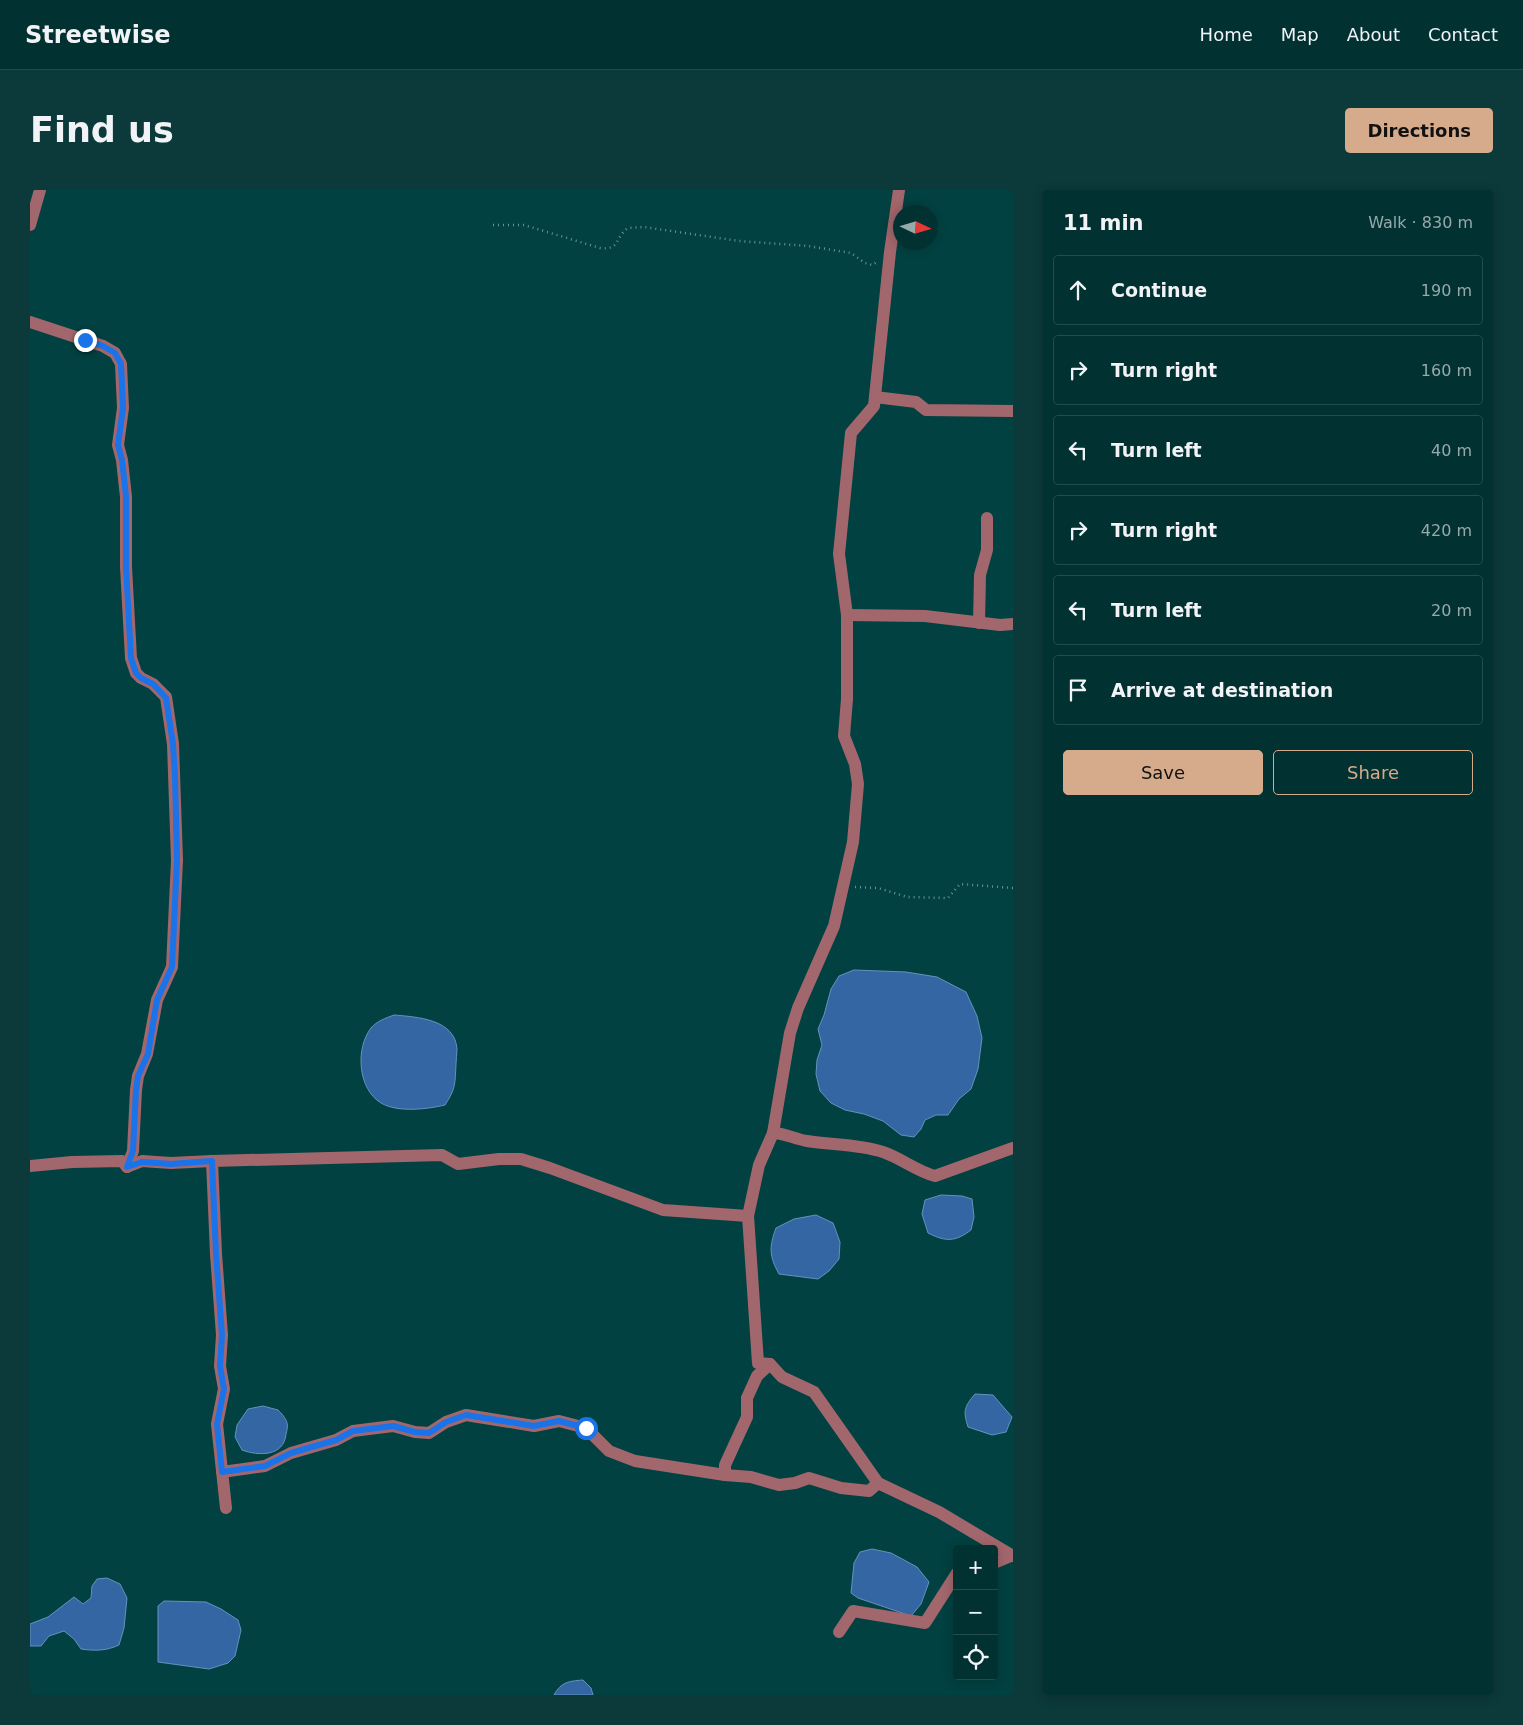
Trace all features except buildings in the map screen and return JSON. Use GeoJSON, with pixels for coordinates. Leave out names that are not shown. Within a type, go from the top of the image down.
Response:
{"type":"FeatureCollection","features":[{"type":"Feature","properties":{"kind":"street"},"geometry":{"type":"LineString","coordinates":[[30,224],[40,190]]}},
{"type":"Feature","properties":{"kind":"street"},"geometry":{"type":"LineString","coordinates":[[899,190],[890,252],[874,406],[851,433],[839,554],[847,616],[847,699],[844,736],[855,764],[858,784],[853,842],[834,926],[798,1008],[790,1033],[773,1132],[759,1165],[748,1216],[758,1363],[770,1364],[782,1377],[814,1392],[878,1483],[939,1512],[1013,1556]]}},
{"type":"Feature","properties":{"kind":"street"},"geometry":{"type":"LineString","coordinates":[[30,322],[103,346],[115,353],[121,364],[123,408],[118,445],[122,460],[126,496],[126,567],[131,658],[136,673],[153,684],[166,698],[173,744],[177,860],[172,967],[157,1000],[148,1054],[138,1076],[133,1151],[127,1167]]}},
{"type":"Feature","properties":{"kind":"street"},"geometry":{"type":"LineString","coordinates":[[875,397],[916,402],[926,410],[1013,411]]}},
{"type":"Feature","properties":{"kind":"street"},"geometry":{"type":"LineString","coordinates":[[979,622],[980,575],[987,550],[986,518]]}},
{"type":"Feature","properties":{"kind":"street"},"geometry":{"type":"LineString","coordinates":[[847,616],[925,616],[1013,624]]}},
{"type":"Feature","properties":{"kind":"street"},"geometry":{"type":"LineString","coordinates":[[773,1132],[806,1141],[841,1143],[880,1151],[906,1162],[924,1173],[935,1176],[1013,1148]]}},
{"type":"Feature","properties":{"kind":"street"},"geometry":{"type":"LineString","coordinates":[[127,1167],[142,1162],[171,1164],[212,1161],[442,1156],[458,1164],[512,1158],[550,1168],[662,1210],[748,1216]]}},
{"type":"Feature","properties":{"kind":"street"},"geometry":{"type":"LineString","coordinates":[[30,1166],[72,1162],[122,1161],[127,1167]]}},
{"type":"Feature","properties":{"kind":"street"},"geometry":{"type":"LineString","coordinates":[[212,1161],[222,1335],[220,1366],[224,1389],[217,1424],[226,1508]]}},
{"type":"Feature","properties":{"kind":"street"},"geometry":{"type":"LineString","coordinates":[[725,1474],[725,1465],[748,1416],[746,1398],[757,1376],[770,1364]]}},
{"type":"Feature","properties":{"kind":"street"},"geometry":{"type":"LineString","coordinates":[[222,1472],[265,1466],[291,1453],[336,1440],[353,1431],[393,1426],[415,1432],[429,1433],[446,1422],[466,1415],[534,1426],[559,1421],[586,1428],[609,1451],[635,1461],[751,1477],[780,1485],[795,1483],[809,1478],[841,1488],[870,1491],[878,1483]]}},
{"type":"Feature","properties":{"kind":"street"},"geometry":{"type":"LineString","coordinates":[[998,1562],[1013,1556]]}},
{"type":"Feature","properties":{"kind":"street"},"geometry":{"type":"LineString","coordinates":[[839,1632],[853,1611],[925,1623],[953,1579]]}},
{"type":"Feature","properties":{"kind":"path"},"geometry":{"type":"LineString","coordinates":[[493,224],[524,225],[584,244],[610,249],[614,247],[628,228],[644,227],[739,241],[808,246],[851,253],[865,263],[872,264],[890,252]]}},
{"type":"Feature","properties":{"kind":"path"},"geometry":{"type":"LineString","coordinates":[[843,886],[878,888],[908,897],[948,898],[960,884],[1013,888]]}},
{"type":"Feature","properties":{"kind":"water"},"geometry":{"type":"Polygon","coordinates":[[[854,970],[906,972],[937,977],[966,992],[977,1016],[982,1038],[978,1069],[971,1089],[959,1099],[948,1115],[936,1115],[925,1120],[921,1129],[914,1137],[901,1135],[883,1121],[845,1110],[831,1103],[820,1091],[816,1074],[817,1060],[822,1045],[818,1029],[831,989],[839,976],[854,970]]]}},
{"type":"Feature","properties":{"kind":"water"},"geometry":{"type":"Polygon","coordinates":[[[394,1015],[433,1022],[450,1031],[455,1039],[457,1049],[455,1081],[453,1090],[445,1105],[422,1109],[396,1108],[381,1103],[373,1097],[367,1088],[361,1068],[361,1057],[366,1037],[376,1023],[394,1015]]]}},
{"type":"Feature","properties":{"kind":"water"},"geometry":{"type":"Polygon","coordinates":[[[941,1195],[962,1196],[972,1199],[974,1217],[971,1230],[955,1239],[940,1238],[928,1233],[922,1214],[925,1200],[941,1195]]]}},
{"type":"Feature","properties":{"kind":"water"},"geometry":{"type":"Polygon","coordinates":[[[816,1215],[833,1223],[840,1242],[839,1259],[829,1271],[818,1279],[779,1274],[773,1262],[771,1251],[776,1228],[794,1219],[816,1215]]]}},
{"type":"Feature","properties":{"kind":"water"},"geometry":{"type":"Polygon","coordinates":[[[975,1394],[993,1395],[1012,1417],[1006,1432],[992,1435],[968,1427],[965,1417],[966,1409],[975,1394]]]}},
{"type":"Feature","properties":{"kind":"water"},"geometry":{"type":"Polygon","coordinates":[[[263,1406],[278,1410],[286,1419],[287,1427],[284,1442],[281,1447],[269,1453],[262,1454],[242,1450],[235,1437],[237,1425],[248,1409],[263,1406]]]}},
{"type":"Feature","properties":{"kind":"water"},"geometry":{"type":"Polygon","coordinates":[[[872,1549],[891,1553],[917,1567],[929,1582],[921,1604],[911,1616],[858,1598],[851,1593],[854,1563],[860,1552],[872,1549]]]}},
{"type":"Feature","properties":{"kind":"water"},"geometry":{"type":"Polygon","coordinates":[[[107,1578],[120,1584],[127,1598],[124,1628],[119,1645],[100,1650],[81,1649],[74,1639],[64,1631],[49,1636],[41,1646],[30,1646],[30,1624],[48,1617],[74,1597],[83,1604],[91,1598],[92,1586],[97,1579],[107,1578]]]}},
{"type":"Feature","properties":{"kind":"water"},"geometry":{"type":"Polygon","coordinates":[[[164,1601],[206,1602],[238,1620],[241,1630],[235,1656],[228,1663],[209,1669],[158,1662],[158,1606],[164,1601]]]}},
{"type":"Feature","properties":{"kind":"water"},"geometry":{"type":"Polygon","coordinates":[[[583,1680],[591,1688],[593,1695],[554,1695],[566,1683],[583,1680]]]}},
{"type":"Feature","properties":{"kind":"route"},"geometry":{"type":"LineString","coordinates":[[85,340],[103,346],[115,353],[121,364],[123,408],[118,445],[122,460],[126,496],[126,567],[131,658],[136,673],[153,684],[166,698],[173,744],[175,776],[177,860],[172,967],[157,1000],[152,1019],[148,1054],[138,1076],[133,1151],[127,1167],[142,1162],[171,1164],[212,1161],[222,1335],[220,1366],[224,1389],[217,1424],[222,1472],[265,1466],[291,1453],[336,1440],[353,1431],[393,1426],[415,1432],[429,1433],[446,1422],[466,1415],[534,1426],[559,1421],[586,1428]]}}]}
